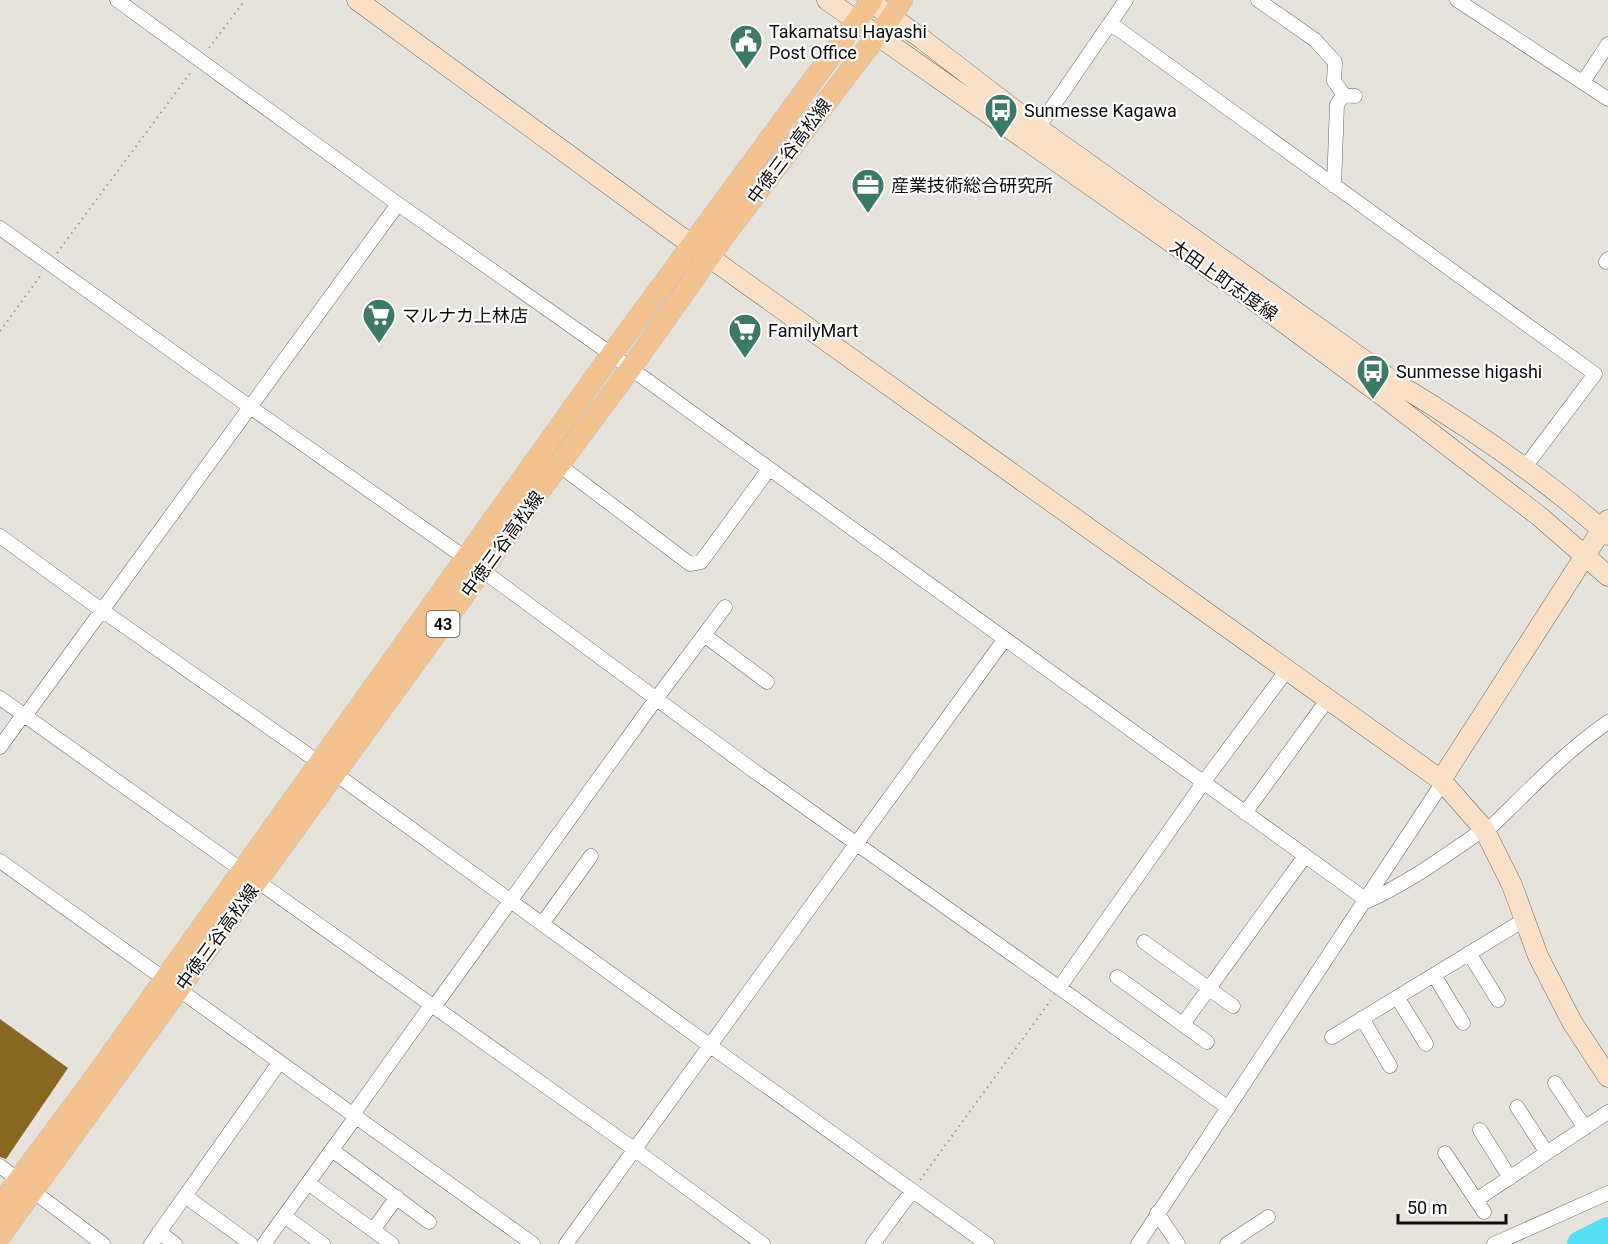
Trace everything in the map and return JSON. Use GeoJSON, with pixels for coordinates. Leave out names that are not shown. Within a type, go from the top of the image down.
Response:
{"type":"FeatureCollection","features":[{"type":"Feature","properties":{"kind":"main road","name":"中徳三谷高松線"},"geometry":{"type":"LineString","coordinates":[[0,1236],[25,1186],[475,565],[611,355],[870,1]]}},
{"type":"Feature","properties":{"kind":"main road","name":"中徳三谷高松線"},"geometry":{"type":"LineString","coordinates":[[475,565],[559,465],[709,257],[897,8]]}},
{"type":"Feature","properties":{"kind":"main road","name":"中徳三谷高松線"},"geometry":{"type":"LineString","coordinates":[[0,1205],[25,1186]]}},
{"type":"Feature","properties":{"kind":"street"},"geometry":{"type":"LineString","coordinates":[[117,0],[770,469],[1364,901]]}},
{"type":"Feature","properties":{"kind":"street"},"geometry":{"type":"LineString","coordinates":[[357,0],[709,257],[1442,781],[1484,829],[1512,885],[1538,956],[1572,1022],[1608,1077]]}},
{"type":"Feature","properties":{"kind":"street","name":"太田上町志度線"},"geometry":{"type":"LineString","coordinates":[[827,0],[1262,306],[1539,516],[1608,576]]}},
{"type":"Feature","properties":{"kind":"street"},"geometry":{"type":"LineString","coordinates":[[1038,128],[1126,0]]}},
{"type":"Feature","properties":{"kind":"street"},"geometry":{"type":"LineString","coordinates":[[1258,0],[1315,40],[1335,62],[1334,81],[1349,96],[1337,104],[1334,186]]}},
{"type":"Feature","properties":{"kind":"street"},"geometry":{"type":"LineString","coordinates":[[1457,0],[1608,99]]}},
{"type":"Feature","properties":{"kind":"street","name":"太田上町志度線"},"geometry":{"type":"LineString","coordinates":[[870,1],[897,8],[1038,128],[1396,383],[1458,420],[1525,467],[1606,528]]}},
{"type":"Feature","properties":{"kind":"street"},"geometry":{"type":"LineString","coordinates":[[1110,23],[1595,374],[1525,467]]}},
{"type":"Feature","properties":{"kind":"street"},"geometry":{"type":"LineString","coordinates":[[1583,82],[1608,44]]}},
{"type":"Feature","properties":{"kind":"street"},"geometry":{"type":"LineString","coordinates":[[0,747],[398,204]]}},
{"type":"Feature","properties":{"kind":"street"},"geometry":{"type":"LineString","coordinates":[[0,228],[475,565],[656,699],[1227,1107]]}},
{"type":"Feature","properties":{"kind":"street"},"geometry":{"type":"LineString","coordinates":[[559,465],[690,564],[702,562],[770,469]]}},
{"type":"Feature","properties":{"kind":"street"},"geometry":{"type":"LineString","coordinates":[[1138,1244],[1442,781],[1584,554],[1606,528]]}},
{"type":"Feature","properties":{"kind":"street"},"geometry":{"type":"LineString","coordinates":[[0,536],[327,768],[709,1046],[987,1244]]}},
{"type":"Feature","properties":{"kind":"street"},"geometry":{"type":"LineString","coordinates":[[264,1244],[432,1006],[725,607]]}},
{"type":"Feature","properties":{"kind":"street"},"geometry":{"type":"LineString","coordinates":[[704,635],[767,682]]}},
{"type":"Feature","properties":{"kind":"street"},"geometry":{"type":"LineString","coordinates":[[566,1244],[1004,640]]}},
{"type":"Feature","properties":{"kind":"street"},"geometry":{"type":"LineString","coordinates":[[1059,988],[1203,783],[1287,670]]}},
{"type":"Feature","properties":{"kind":"street"},"geometry":{"type":"LineString","coordinates":[[0,698],[634,1149],[763,1244]]}},
{"type":"Feature","properties":{"kind":"street"},"geometry":{"type":"LineString","coordinates":[[1245,813],[1328,699]]}},
{"type":"Feature","properties":{"kind":"street"},"geometry":{"type":"LineString","coordinates":[[1364,901],[1390,892],[1493,825],[1547,772],[1589,735],[1608,722]]}},
{"type":"Feature","properties":{"kind":"street"},"geometry":{"type":"LineString","coordinates":[[542,924],[591,856]]}},
{"type":"Feature","properties":{"kind":"street"},"geometry":{"type":"LineString","coordinates":[[1183,1024],[1305,856]]}},
{"type":"Feature","properties":{"kind":"street"},"geometry":{"type":"LineString","coordinates":[[0,861],[533,1244]]}},
{"type":"Feature","properties":{"kind":"street"},"geometry":{"type":"LineString","coordinates":[[1332,1037],[1524,920]]}},
{"type":"Feature","properties":{"kind":"street"},"geometry":{"type":"LineString","coordinates":[[1144,942],[1233,1006]]}},
{"type":"Feature","properties":{"kind":"street"},"geometry":{"type":"LineString","coordinates":[[1469,953],[1498,1000]]}},
{"type":"Feature","properties":{"kind":"street"},"geometry":{"type":"LineString","coordinates":[[1434,975],[1462,1023]]}},
{"type":"Feature","properties":{"kind":"street"},"geometry":{"type":"LineString","coordinates":[[1117,977],[1207,1042]]}},
{"type":"Feature","properties":{"kind":"street"},"geometry":{"type":"LineString","coordinates":[[1397,997],[1426,1044]]}},
{"type":"Feature","properties":{"kind":"street"},"geometry":{"type":"LineString","coordinates":[[1362,1018],[1390,1066]]}},
{"type":"Feature","properties":{"kind":"street"},"geometry":{"type":"LineString","coordinates":[[175,1244],[155,1238],[279,1063]]}},
{"type":"Feature","properties":{"kind":"street"},"geometry":{"type":"LineString","coordinates":[[1555,1083],[1585,1128]]}},
{"type":"Feature","properties":{"kind":"street"},"geometry":{"type":"LineString","coordinates":[[1517,1107],[1547,1153]]}},
{"type":"Feature","properties":{"kind":"street"},"geometry":{"type":"LineString","coordinates":[[1476,1200],[1608,1112]]}},
{"type":"Feature","properties":{"kind":"street"},"geometry":{"type":"LineString","coordinates":[[1480,1130],[1510,1178]]}},
{"type":"Feature","properties":{"kind":"street"},"geometry":{"type":"LineString","coordinates":[[332,1150],[429,1222]]}},
{"type":"Feature","properties":{"kind":"street"},"geometry":{"type":"LineString","coordinates":[[1446,1154],[1484,1212]]}},
{"type":"Feature","properties":{"kind":"street"},"geometry":{"type":"LineString","coordinates":[[0,1166],[103,1244]]}},
{"type":"Feature","properties":{"kind":"street"},"geometry":{"type":"LineString","coordinates":[[308,1183],[392,1244]]}},
{"type":"Feature","properties":{"kind":"street"},"geometry":{"type":"LineString","coordinates":[[873,1244],[912,1191]]}},
{"type":"Feature","properties":{"kind":"street"},"geometry":{"type":"LineString","coordinates":[[1494,1244],[1608,1192]]}},
{"type":"Feature","properties":{"kind":"street"},"geometry":{"type":"LineString","coordinates":[[185,1196],[251,1244]]}},
{"type":"Feature","properties":{"kind":"street"},"geometry":{"type":"LineString","coordinates":[[373,1230],[396,1197]]}},
{"type":"Feature","properties":{"kind":"street"},"geometry":{"type":"LineString","coordinates":[[1157,1213],[1178,1244]]}},
{"type":"Feature","properties":{"kind":"street"},"geometry":{"type":"LineString","coordinates":[[284,1216],[322,1244]]}},
{"type":"Feature","properties":{"kind":"street"},"geometry":{"type":"LineString","coordinates":[[1227,1244],[1268,1217]]}},
{"type":"Feature","properties":{"kind":"path"},"geometry":{"type":"LineString","coordinates":[[0,331],[244,0]]}},
{"type":"Feature","properties":{"kind":"path"},"geometry":{"type":"LineString","coordinates":[[912,1191],[1059,988]]}},
{"type":"Feature","properties":{"kind":"building"},"geometry":{"type":"Polygon","coordinates":[[[0,1019],[68,1068],[6,1159],[0,1157],[0,1019]]]}},
{"type":"Feature","properties":{"kind":"waterway"},"geometry":{"type":"LineString","coordinates":[[1580,1244],[1608,1230]]}},
{"type":"Feature","properties":{"kind":"place","name":"Takamatsu Hayashi Post Office"},"geometry":{"type":"Point","coordinates":[746,70]}},
{"type":"Feature","properties":{"kind":"place","name":"Sunmesse Kagawa"},"geometry":{"type":"Point","coordinates":[1001,139]}},
{"type":"Feature","properties":{"kind":"place","name":"産業技術総合研究所"},"geometry":{"type":"Point","coordinates":[868,214]}},
{"type":"Feature","properties":{"kind":"place","name":"マルナカ上林店"},"geometry":{"type":"Point","coordinates":[379,344]}},
{"type":"Feature","properties":{"kind":"place","name":"FamilyMart"},"geometry":{"type":"Point","coordinates":[745,359]}},
{"type":"Feature","properties":{"kind":"place","name":"Sunmesse higashi"},"geometry":{"type":"Point","coordinates":[1373,400]}}]}
